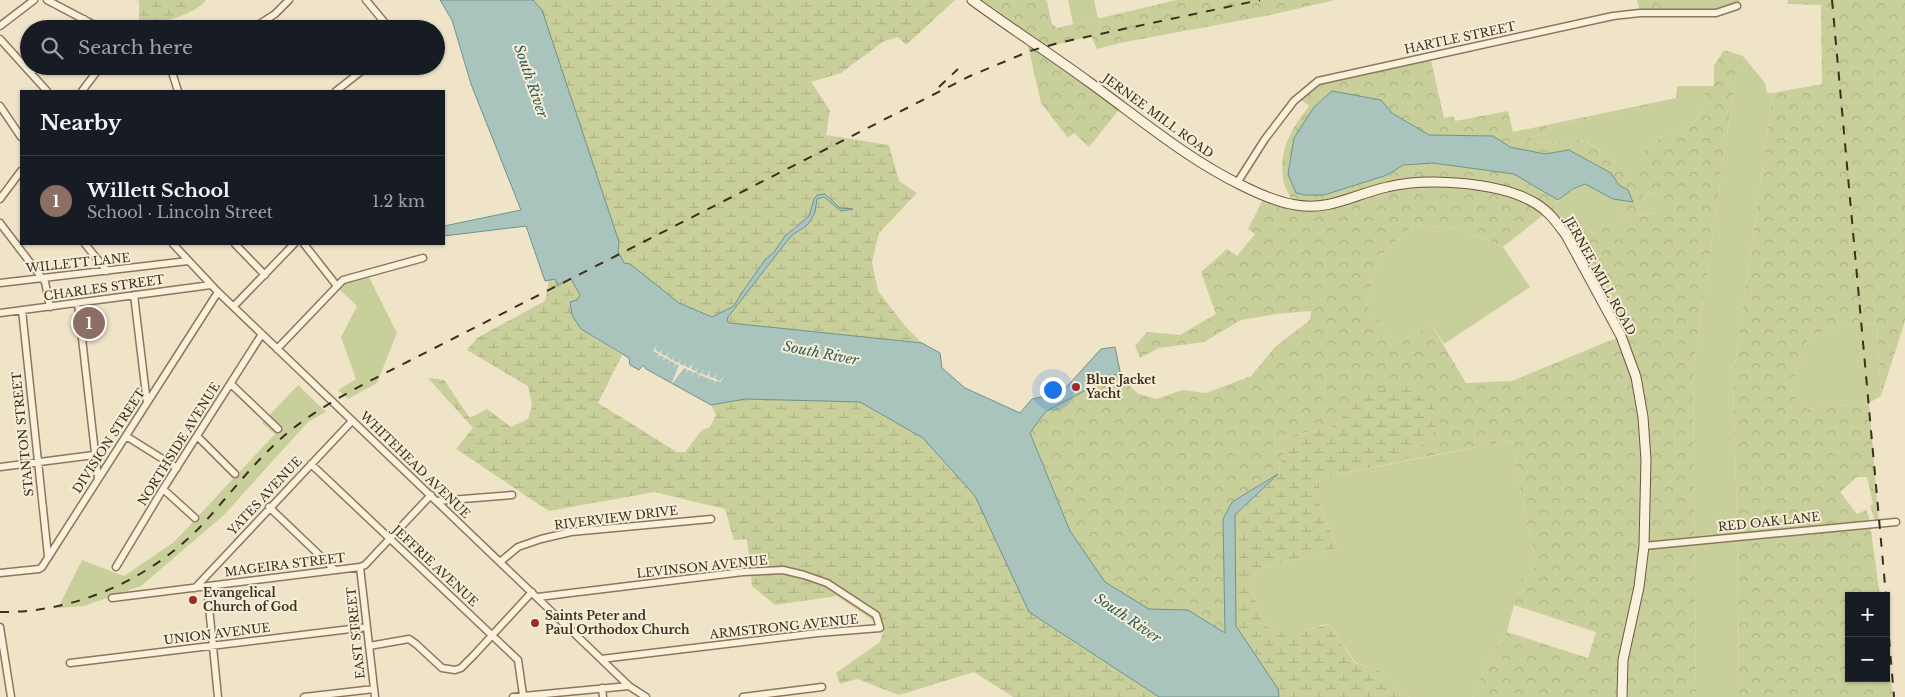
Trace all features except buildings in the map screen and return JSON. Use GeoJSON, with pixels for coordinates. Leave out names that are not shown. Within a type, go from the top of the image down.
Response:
{"type":"FeatureCollection","features":[{"type":"Feature","properties":{"kind":"street"},"geometry":{"type":"LineString","coordinates":[[0,26],[34,0]]}},
{"type":"Feature","properties":{"kind":"street"},"geometry":{"type":"LineString","coordinates":[[47,0],[84,19]]}},
{"type":"Feature","properties":{"kind":"street"},"geometry":{"type":"LineString","coordinates":[[266,20],[289,0]]}},
{"type":"Feature","properties":{"kind":"street"},"geometry":{"type":"LineString","coordinates":[[366,0],[383,20]]}},
{"type":"Feature","properties":{"kind":"street","name":"JERNEE MILL ROAD"},"geometry":{"type":"LineString","coordinates":[[972,0],[1042,48],[1180,150],[1213,171],[1265,196],[1286,203],[1320,207],[1388,186],[1424,182],[1450,182],[1522,196],[1547,212],[1566,235],[1617,328],[1636,377],[1645,430],[1644,546],[1638,587],[1623,660],[1622,697]]}},
{"type":"Feature","properties":{"kind":"street","name":"HARTLE STREET"},"geometry":{"type":"LineString","coordinates":[[1237,183],[1265,139],[1294,101],[1318,81],[1612,16],[1640,13],[1716,12],[1737,6]]}},
{"type":"Feature","properties":{"kind":"street"},"geometry":{"type":"LineString","coordinates":[[0,39],[20,61]]}},
{"type":"Feature","properties":{"kind":"street"},"geometry":{"type":"LineString","coordinates":[[33,75],[46,90]]}},
{"type":"Feature","properties":{"kind":"street"},"geometry":{"type":"LineString","coordinates":[[83,90],[94,75]]}},
{"type":"Feature","properties":{"kind":"street"},"geometry":{"type":"LineString","coordinates":[[173,75],[178,90]]}},
{"type":"Feature","properties":{"kind":"street"},"geometry":{"type":"LineString","coordinates":[[337,90],[356,75]]}},
{"type":"Feature","properties":{"kind":"street"},"geometry":{"type":"LineString","coordinates":[[0,106],[20,136]]}},
{"type":"Feature","properties":{"kind":"street"},"geometry":{"type":"LineString","coordinates":[[0,199],[20,172]]}},
{"type":"Feature","properties":{"kind":"street"},"geometry":{"type":"LineString","coordinates":[[0,223],[45,282],[50,307]]}},
{"type":"Feature","properties":{"kind":"street"},"geometry":{"type":"LineString","coordinates":[[86,245],[107,271]]}},
{"type":"Feature","properties":{"kind":"street","name":"WHITEHEAD AVENUE"},"geometry":{"type":"LineString","coordinates":[[174,245],[211,285],[277,349],[629,686],[646,697]]}},
{"type":"Feature","properties":{"kind":"street"},"geometry":{"type":"LineString","coordinates":[[236,245],[265,275]]}},
{"type":"Feature","properties":{"kind":"street"},"geometry":{"type":"LineString","coordinates":[[234,306],[293,245]]}},
{"type":"Feature","properties":{"kind":"street"},"geometry":{"type":"LineString","coordinates":[[305,245],[337,286]]}},
{"type":"Feature","properties":{"kind":"street"},"geometry":{"type":"LineString","coordinates":[[277,349],[343,280],[423,258]]}},
{"type":"Feature","properties":{"kind":"street","name":"WILLETT LANE"},"geometry":{"type":"LineString","coordinates":[[0,283],[188,261]]}},
{"type":"Feature","properties":{"kind":"street","name":"CHARLES STREET"},"geometry":{"type":"LineString","coordinates":[[0,313],[211,285]]}},
{"type":"Feature","properties":{"kind":"street","name":"DIVISION STREET"},"geometry":{"type":"LineString","coordinates":[[0,573],[39,569],[218,292]]}},
{"type":"Feature","properties":{"kind":"street"},"geometry":{"type":"LineString","coordinates":[[134,295],[147,403]]}},
{"type":"Feature","properties":{"kind":"street"},"geometry":{"type":"LineString","coordinates":[[78,303],[98,479]]}},
{"type":"Feature","properties":{"kind":"street","name":"STANTON STREET"},"geometry":{"type":"LineString","coordinates":[[22,310],[48,556]]}},
{"type":"Feature","properties":{"kind":"street","name":"NORTHSIDE AVENUE"},"geometry":{"type":"LineString","coordinates":[[116,567],[163,489],[262,334]]}},
{"type":"Feature","properties":{"kind":"street"},"geometry":{"type":"LineString","coordinates":[[230,384],[278,429]]}},
{"type":"Feature","properties":{"kind":"street","name":"YATES AVENUE"},"geometry":{"type":"LineString","coordinates":[[195,588],[352,420]]}},
{"type":"Feature","properties":{"kind":"street"},"geometry":{"type":"LineString","coordinates":[[126,436],[177,468]]}},
{"type":"Feature","properties":{"kind":"street"},"geometry":{"type":"LineString","coordinates":[[197,436],[236,474]]}},
{"type":"Feature","properties":{"kind":"street"},"geometry":{"type":"LineString","coordinates":[[0,466],[94,455]]}},
{"type":"Feature","properties":{"kind":"street","name":"JEFFRIE AVENUE"},"geometry":{"type":"LineString","coordinates":[[311,464],[518,660],[523,696]]}},
{"type":"Feature","properties":{"kind":"street"},"geometry":{"type":"LineString","coordinates":[[163,489],[196,518]]}},
{"type":"Feature","properties":{"kind":"street"},"geometry":{"type":"LineString","coordinates":[[437,501],[512,495]]}},
{"type":"Feature","properties":{"kind":"street","name":"MAGEIRA STREET"},"geometry":{"type":"LineString","coordinates":[[112,598],[360,567],[366,565],[391,540],[431,496]]}},
{"type":"Feature","properties":{"kind":"street"},"geometry":{"type":"LineString","coordinates":[[270,507],[335,570]]}},
{"type":"Feature","properties":{"kind":"street","name":"RIVERVIEW DRIVE"},"geometry":{"type":"LineString","coordinates":[[500,562],[518,547],[571,532],[711,518]]}},
{"type":"Feature","properties":{"kind":"street","name":"RED OAK LANE"},"geometry":{"type":"LineString","coordinates":[[1644,546],[1896,522]]}},
{"type":"Feature","properties":{"kind":"street","name":"EAST STREET"},"geometry":{"type":"LineString","coordinates":[[360,567],[375,697]]}},
{"type":"Feature","properties":{"kind":"street","name":"LEVINSON AVENUE"},"geometry":{"type":"LineString","coordinates":[[538,597],[743,572],[783,570],[804,575],[827,584],[876,615],[880,628]]}},
{"type":"Feature","properties":{"kind":"street"},"geometry":{"type":"LineString","coordinates":[[207,586],[218,697]]}},
{"type":"Feature","properties":{"kind":"street"},"geometry":{"type":"LineString","coordinates":[[369,646],[409,639],[442,668],[455,670],[461,668],[532,592]]}},
{"type":"Feature","properties":{"kind":"street"},"geometry":{"type":"LineString","coordinates":[[0,628],[11,697]]}},
{"type":"Feature","properties":{"kind":"street","name":"UNION AVENUE"},"geometry":{"type":"LineString","coordinates":[[70,663],[367,628]]}},
{"type":"Feature","properties":{"kind":"street","name":"ARMSTRONG AVENUE"},"geometry":{"type":"LineString","coordinates":[[601,659],[818,633],[880,628]]}},
{"type":"Feature","properties":{"kind":"street"},"geometry":{"type":"LineString","coordinates":[[513,697],[629,686]]}},
{"type":"Feature","properties":{"kind":"street"},"geometry":{"type":"LineString","coordinates":[[743,697],[822,687]]}},
{"type":"Feature","properties":{"kind":"street"},"geometry":{"type":"LineString","coordinates":[[602,688],[603,697]]}},
{"type":"Feature","properties":{"kind":"street"},"geometry":{"type":"LineString","coordinates":[[304,697],[374,689]]}},
{"type":"Feature","properties":{"kind":"green space"},"geometry":{"type":"Polygon","coordinates":[[[136,0],[206,0],[193,11],[168,20],[139,20],[139,1],[136,0]]]}},
{"type":"Feature","properties":{"kind":"green space"},"geometry":{"type":"Polygon","coordinates":[[[533,0],[955,0],[906,45],[898,37],[884,41],[841,73],[811,82],[830,110],[826,135],[889,145],[899,181],[917,193],[879,233],[872,262],[878,291],[905,326],[922,343],[730,323],[727,321],[728,317],[791,236],[806,226],[815,212],[817,199],[824,197],[841,211],[850,209],[840,209],[825,194],[814,199],[809,216],[793,228],[774,252],[765,260],[742,291],[734,306],[712,317],[679,303],[630,264],[624,263],[618,252],[542,10],[533,0]]]}},
{"type":"Feature","properties":{"kind":"green space"},"geometry":{"type":"Polygon","coordinates":[[[972,0],[1045,0],[1047,1],[1052,24],[1057,28],[1177,0],[1335,0],[1270,15],[1097,49],[1091,36],[1043,48],[1122,106],[1089,147],[1074,133],[1068,138],[1041,103],[1026,37],[972,0]]]}},
{"type":"Feature","properties":{"kind":"green space"},"geometry":{"type":"Polygon","coordinates":[[[1068,0],[1094,0],[1098,19],[1073,24],[1068,0]]]}},
{"type":"Feature","properties":{"kind":"green space"},"geometry":{"type":"Polygon","coordinates":[[[1637,0],[1677,0],[1677,3],[1672,4],[1672,13],[1640,13],[1637,0]]]}},
{"type":"Feature","properties":{"kind":"green space"},"geometry":{"type":"Polygon","coordinates":[[[1677,0],[1740,0],[1737,6],[1716,13],[1672,13],[1672,3],[1677,3],[1677,0]]]}},
{"type":"Feature","properties":{"kind":"green space"},"geometry":{"type":"Polygon","coordinates":[[[1788,0],[1905,0],[1905,321],[1881,396],[1877,325],[1856,324],[1809,335],[1790,393],[1807,409],[1869,403],[1879,523],[1876,523],[1870,506],[1873,504],[1867,477],[1857,477],[1840,492],[1857,514],[1866,510],[1869,516],[1879,592],[1845,592],[1845,682],[1890,682],[1890,675],[1893,697],[1739,697],[1733,380],[1773,93],[1822,84],[1821,5],[1787,4],[1788,0]]]}},
{"type":"Feature","properties":{"kind":"green space"},"geometry":{"type":"Polygon","coordinates":[[[1724,50],[1743,56],[1736,73],[1693,370],[1696,697],[1472,697],[1491,655],[1507,632],[1588,658],[1596,632],[1514,605],[1522,579],[1536,566],[1517,476],[1513,440],[1404,461],[1441,424],[1340,420],[1330,428],[1287,436],[1278,474],[1232,502],[1223,520],[1225,634],[1188,610],[1149,609],[1105,582],[1070,531],[1030,433],[1045,412],[1116,374],[1121,376],[1137,393],[1156,399],[1182,390],[1206,393],[1251,376],[1275,347],[1310,320],[1311,311],[1241,320],[1204,342],[1159,348],[1140,358],[1135,346],[1147,332],[1180,335],[1216,314],[1201,272],[1227,249],[1237,256],[1255,234],[1248,229],[1265,196],[1294,205],[1284,182],[1283,158],[1292,131],[1309,106],[1299,98],[1318,81],[1430,56],[1444,118],[1453,116],[1455,121],[1508,111],[1513,132],[1676,98],[1677,86],[1714,86],[1714,66],[1724,50]],[[1678,88],[1678,100],[1546,128],[1547,134],[1531,137],[1531,141],[1543,143],[1578,139],[1611,157],[1628,170],[1635,167],[1644,152],[1657,140],[1673,131],[1690,127],[1705,109],[1705,88],[1678,88]],[[1381,100],[1324,195],[1387,175],[1403,165],[1433,163],[1514,174],[1558,200],[1553,208],[1570,231],[1591,231],[1600,217],[1609,221],[1608,227],[1611,229],[1627,220],[1626,217],[1619,215],[1615,207],[1606,206],[1605,200],[1609,196],[1613,199],[1633,201],[1628,190],[1619,185],[1611,173],[1569,150],[1545,154],[1510,147],[1493,136],[1429,135],[1392,113],[1381,100]],[[1644,193],[1637,215],[1659,213],[1663,200],[1658,194],[1644,193]],[[1547,212],[1503,247],[1460,228],[1414,225],[1378,258],[1367,305],[1398,344],[1431,324],[1466,383],[1512,381],[1621,336],[1547,212]]]}},
{"type":"Feature","properties":{"kind":"green space"},"geometry":{"type":"Polygon","coordinates":[[[1743,56],[1765,83],[1767,93],[1773,93],[1733,380],[1739,697],[1696,697],[1693,370],[1736,73],[1743,56]]]}},
{"type":"Feature","properties":{"kind":"green space"},"geometry":{"type":"Polygon","coordinates":[[[1678,88],[1705,88],[1705,109],[1690,127],[1673,131],[1650,145],[1639,159],[1636,167],[1627,170],[1597,148],[1578,139],[1543,143],[1531,141],[1530,137],[1547,134],[1546,128],[1677,100],[1678,88]]]}},
{"type":"Feature","properties":{"kind":"green space"},"geometry":{"type":"Polygon","coordinates":[[[1585,184],[1609,196],[1605,200],[1616,207],[1619,215],[1626,217],[1627,220],[1611,230],[1608,227],[1591,231],[1570,231],[1553,208],[1567,194],[1585,184]]]}},
{"type":"Feature","properties":{"kind":"green space"},"geometry":{"type":"Polygon","coordinates":[[[1644,193],[1658,194],[1664,200],[1659,213],[1637,215],[1644,193]]]}},
{"type":"Feature","properties":{"kind":"green space"},"geometry":{"type":"Polygon","coordinates":[[[1414,225],[1460,228],[1503,247],[1530,287],[1444,344],[1431,324],[1398,344],[1367,305],[1378,258],[1414,225]]]}},
{"type":"Feature","properties":{"kind":"green space"},"geometry":{"type":"Polygon","coordinates":[[[369,277],[397,333],[377,383],[348,399],[338,390],[356,379],[341,337],[357,306],[340,290],[347,282],[369,277]]]}},
{"type":"Feature","properties":{"kind":"green space"},"geometry":{"type":"Polygon","coordinates":[[[571,278],[580,295],[572,315],[581,329],[622,355],[598,403],[677,452],[685,452],[702,430],[710,427],[716,415],[711,405],[745,399],[860,402],[923,438],[975,496],[1029,612],[1159,697],[1013,697],[974,672],[899,695],[857,679],[840,684],[836,673],[880,642],[884,628],[837,596],[775,605],[752,586],[747,539],[734,540],[725,509],[654,492],[549,511],[456,449],[473,428],[428,378],[444,380],[470,418],[487,409],[511,427],[528,419],[532,406],[528,386],[467,350],[477,338],[545,301],[549,280],[571,278]]]}},
{"type":"Feature","properties":{"kind":"green space"},"geometry":{"type":"Polygon","coordinates":[[[1856,324],[1877,325],[1881,396],[1869,403],[1807,409],[1790,393],[1809,335],[1856,324]]]}},
{"type":"Feature","properties":{"kind":"green space"},"geometry":{"type":"Polygon","coordinates":[[[1419,383],[1441,424],[1404,461],[1320,478],[1318,500],[1337,548],[1260,569],[1248,584],[1269,630],[1291,635],[1329,624],[1355,663],[1375,668],[1409,697],[1279,697],[1278,689],[1236,626],[1235,515],[1278,474],[1287,436],[1330,428],[1365,394],[1419,383]]]}},
{"type":"Feature","properties":{"kind":"green space"},"geometry":{"type":"Polygon","coordinates":[[[298,385],[326,412],[308,422],[224,515],[141,586],[84,606],[58,608],[82,560],[124,576],[174,542],[275,434],[262,423],[298,385]]]}},
{"type":"Feature","properties":{"kind":"green space"},"geometry":{"type":"Polygon","coordinates":[[[1513,440],[1517,476],[1536,566],[1514,605],[1507,632],[1491,655],[1472,697],[1409,697],[1375,668],[1356,663],[1329,624],[1291,636],[1269,630],[1248,584],[1260,569],[1337,548],[1318,499],[1320,478],[1513,440]]]}},
{"type":"Feature","properties":{"kind":"water","name":"South River"},"geometry":{"type":"Polygon","coordinates":[[[440,0],[533,0],[542,10],[619,242],[618,252],[624,263],[630,264],[679,303],[712,317],[734,306],[765,260],[774,252],[785,236],[809,216],[817,195],[825,194],[840,208],[853,209],[841,211],[824,197],[817,199],[815,212],[810,222],[791,236],[728,317],[727,321],[730,323],[922,343],[940,353],[942,368],[965,388],[1020,413],[1032,399],[1061,393],[1101,349],[1115,347],[1121,376],[1116,374],[1045,412],[1030,433],[1070,531],[1105,582],[1149,609],[1188,610],[1225,633],[1223,519],[1232,502],[1278,474],[1235,515],[1236,626],[1278,689],[1279,697],[1159,697],[1029,612],[975,496],[923,438],[860,402],[745,399],[711,405],[646,369],[643,365],[639,370],[630,365],[629,358],[581,329],[572,315],[570,302],[577,300],[580,295],[571,279],[558,285],[555,279],[545,281],[526,226],[445,236],[445,226],[521,210],[471,84],[452,20],[440,0]]]}},
{"type":"Feature","properties":{"kind":"water"},"geometry":{"type":"Polygon","coordinates":[[[1332,91],[1381,100],[1392,113],[1429,135],[1493,136],[1510,147],[1545,154],[1569,150],[1611,173],[1619,185],[1628,190],[1633,202],[1613,199],[1585,184],[1573,189],[1558,200],[1514,174],[1433,163],[1403,165],[1387,175],[1324,195],[1296,193],[1288,174],[1294,138],[1314,107],[1332,91]]]}},
{"type":"Feature","properties":{"kind":"pier"},"geometry":{"type":"Polygon","coordinates":[[[657,344],[655,350],[660,353],[663,348],[661,354],[666,356],[669,351],[667,357],[672,360],[675,354],[673,360],[678,363],[682,358],[679,363],[684,366],[686,360],[685,366],[689,368],[693,363],[691,369],[695,371],[699,366],[696,372],[701,374],[704,368],[702,374],[707,376],[710,370],[709,377],[714,378],[716,373],[715,379],[720,381],[724,375],[721,382],[716,381],[714,385],[715,381],[711,379],[709,383],[710,379],[700,375],[698,379],[699,374],[694,372],[691,377],[693,372],[688,370],[686,374],[687,369],[684,368],[671,385],[679,365],[676,364],[673,368],[675,363],[671,361],[667,365],[670,360],[665,358],[662,362],[664,357],[660,355],[657,359],[659,354],[653,351],[657,344]]]}},
{"type":"Feature","properties":{"kind":"railway"},"geometry":{"type":"LineString","coordinates":[[0,612],[28,611],[84,599],[136,576],[182,544],[203,524],[274,445],[299,424],[329,404],[377,377],[970,76],[1030,51],[1058,43],[1260,0]]}},
{"type":"Feature","properties":{"kind":"railway"},"geometry":{"type":"LineString","coordinates":[[1832,0],[1886,592]]}},
{"type":"Feature","properties":{"kind":"railway"},"geometry":{"type":"LineString","coordinates":[[939,87],[958,69]]}},
{"type":"Feature","properties":{"kind":"railway"},"geometry":{"type":"LineString","coordinates":[[1889,637],[1894,697]]}},
{"type":"Feature","properties":{"kind":"place","name":"Willett School"},"geometry":{"type":"Point","coordinates":[89,323]}},
{"type":"Feature","properties":{"kind":"place","name":"Blue Jacket Yacht"},"geometry":{"type":"Point","coordinates":[1076,387]}},
{"type":"Feature","properties":{"kind":"place","name":"Evangelical Church of God"},"geometry":{"type":"Point","coordinates":[193,600]}},
{"type":"Feature","properties":{"kind":"place","name":"Saints Peter and Paul Orthodox Church"},"geometry":{"type":"Point","coordinates":[535,623]}}]}
